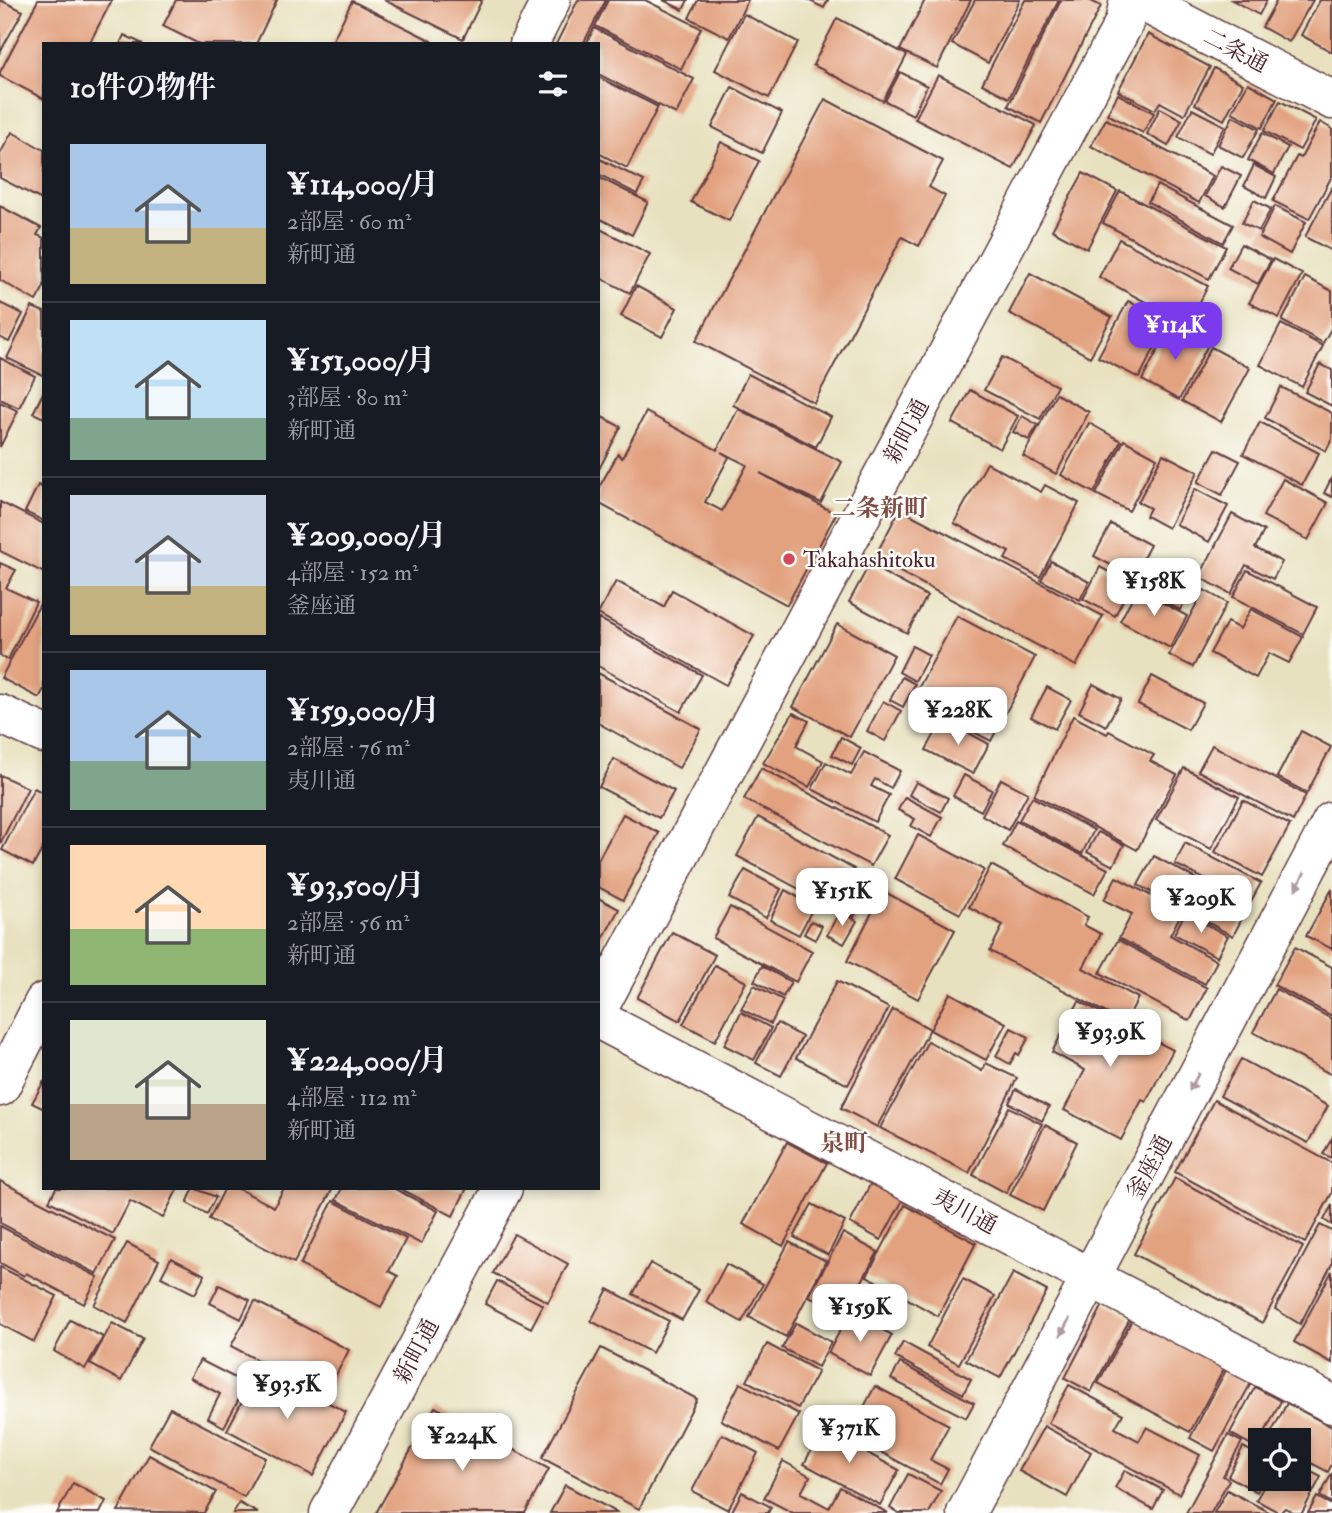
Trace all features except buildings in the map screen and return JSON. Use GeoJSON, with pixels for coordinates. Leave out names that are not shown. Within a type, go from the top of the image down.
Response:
{"type":"FeatureCollection","features":[{"type":"Feature","properties":{"kind":"street"},"geometry":{"type":"LineString","coordinates":[[530,42],[551,0]]}},
{"type":"Feature","properties":{"kind":"street","name":"新町通"},"geometry":{"type":"LineString","coordinates":[[600,1005],[1125,23],[1129,0]]}},
{"type":"Feature","properties":{"kind":"street","name":"二条通"},"geometry":{"type":"LineString","coordinates":[[1139,0],[1332,100]]}},
{"type":"Feature","properties":{"kind":"street"},"geometry":{"type":"LineString","coordinates":[[0,714],[42,733]]}},
{"type":"Feature","properties":{"kind":"street","name":"釜座通"},"geometry":{"type":"LineString","coordinates":[[966,1513],[1332,821]]}},
{"type":"Feature","properties":{"kind":"street"},"geometry":{"type":"LineString","coordinates":[[0,1087],[42,1006]]}},
{"type":"Feature","properties":{"kind":"street","name":"夷川通"},"geometry":{"type":"LineString","coordinates":[[600,1020],[1332,1404]]}},
{"type":"Feature","properties":{"kind":"street","name":"新町通"},"geometry":{"type":"LineString","coordinates":[[329,1513],[502,1190]]}},
{"type":"Feature","properties":{"kind":"place","name":"Takahashitoku"},"geometry":{"type":"Point","coordinates":[789,559]}},
{"type":"Feature","properties":{"kind":"district","name":"二条新町"},"geometry":{"type":"Point","coordinates":[880,508]}},
{"type":"Feature","properties":{"kind":"district","name":"泉町"},"geometry":{"type":"Point","coordinates":[844,1143]}}]}
